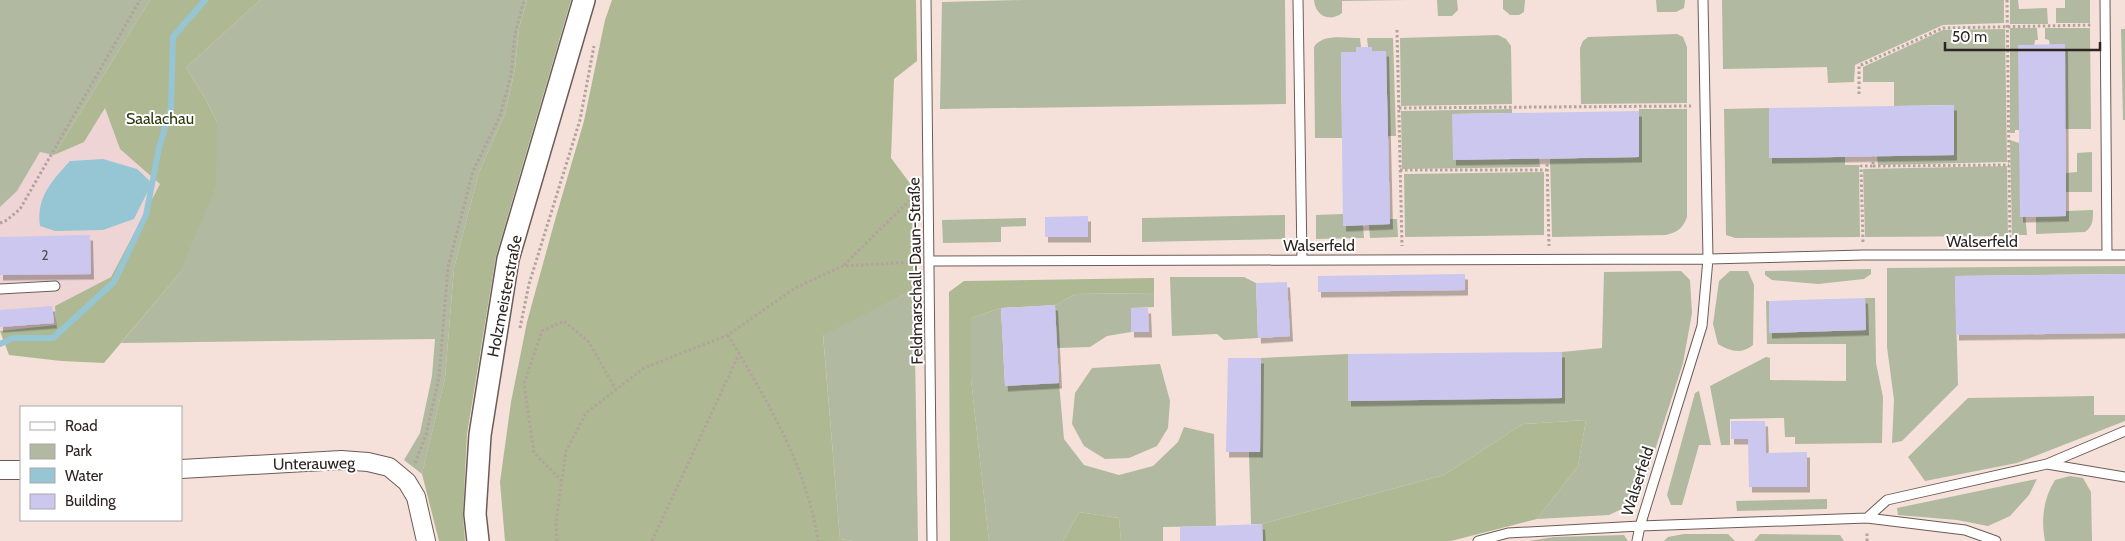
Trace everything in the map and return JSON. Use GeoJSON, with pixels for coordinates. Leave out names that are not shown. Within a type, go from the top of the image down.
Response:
{"type":"FeatureCollection","features":[{"type":"Feature","properties":{"kind":"street","name":"Holzmeisterstraße"},"geometry":{"type":"LineString","coordinates":[[478,541],[475,514],[480,435],[508,259],[584,0]]}},
{"type":"Feature","properties":{"kind":"street","name":"Unterauweg"},"geometry":{"type":"LineString","coordinates":[[182,468],[350,461],[368,462],[389,467],[407,482],[416,497],[426,541]]}},
{"type":"Feature","properties":{"kind":"street"},"geometry":{"type":"LineString","coordinates":[[0,470],[20,470]]}},
{"type":"Feature","properties":{"kind":"lane","name":"Feldmarschall-Daun-Straße"},"geometry":{"type":"LineString","coordinates":[[926,0],[932,541]]}},
{"type":"Feature","properties":{"kind":"lane"},"geometry":{"type":"LineString","coordinates":[[1298,0],[1302,260]]}},
{"type":"Feature","properties":{"kind":"lane","name":"Walserfeld"},"geometry":{"type":"LineString","coordinates":[[1478,541],[1508,533],[1640,526],[1702,326],[1708,259],[1704,0]]}},
{"type":"Feature","properties":{"kind":"lane"},"geometry":{"type":"LineString","coordinates":[[2105,0],[2107,256]]}},
{"type":"Feature","properties":{"kind":"lane","name":"Walserfeld"},"geometry":{"type":"LineString","coordinates":[[930,261],[1708,259],[1863,255],[2125,255]]}},
{"type":"Feature","properties":{"kind":"lane"},"geometry":{"type":"LineString","coordinates":[[0,289],[55,286]]}},
{"type":"Feature","properties":{"kind":"lane"},"geometry":{"type":"LineString","coordinates":[[1867,518],[1887,500],[2047,464],[2125,431]]}},
{"type":"Feature","properties":{"kind":"lane"},"geometry":{"type":"LineString","coordinates":[[2047,464],[2125,477]]}},
{"type":"Feature","properties":{"kind":"lane"},"geometry":{"type":"LineString","coordinates":[[1637,541],[1640,526],[1867,518],[1965,530],[1996,541]]}},
{"type":"Feature","properties":{"kind":"path"},"geometry":{"type":"LineString","coordinates":[[0,223],[7,220],[20,209],[140,0]]}},
{"type":"Feature","properties":{"kind":"path"},"geometry":{"type":"LineString","coordinates":[[407,482],[426,436],[439,377],[448,267],[473,171],[500,116],[511,75],[515,34],[524,0]]}},
{"type":"Feature","properties":{"kind":"path"},"geometry":{"type":"LineString","coordinates":[[2007,0],[2010,256]]}},
{"type":"Feature","properties":{"kind":"path"},"geometry":{"type":"LineString","coordinates":[[1860,94],[1859,66],[1943,28],[2105,25]]}},
{"type":"Feature","properties":{"kind":"path"},"geometry":{"type":"LineString","coordinates":[[1397,30],[1402,259]]}},
{"type":"Feature","properties":{"kind":"path"},"geometry":{"type":"LineString","coordinates":[[520,330],[529,284],[580,120],[595,42]]}},
{"type":"Feature","properties":{"kind":"path"},"geometry":{"type":"LineString","coordinates":[[1399,108],[1705,106]]}},
{"type":"Feature","properties":{"kind":"path"},"geometry":{"type":"LineString","coordinates":[[1873,156],[1873,166]]}},
{"type":"Feature","properties":{"kind":"path"},"geometry":{"type":"LineString","coordinates":[[1547,158],[1550,259]]}},
{"type":"Feature","properties":{"kind":"path"},"geometry":{"type":"LineString","coordinates":[[1863,255],[1862,166],[2009,165]]}},
{"type":"Feature","properties":{"kind":"path"},"geometry":{"type":"LineString","coordinates":[[1400,170],[1547,170]]}},
{"type":"Feature","properties":{"kind":"path"},"geometry":{"type":"LineString","coordinates":[[557,541],[556,522],[566,452],[586,413],[644,368],[728,335],[795,288],[843,266],[908,204],[929,176]]}},
{"type":"Feature","properties":{"kind":"path"},"geometry":{"type":"LineString","coordinates":[[843,266],[930,261]]}},
{"type":"Feature","properties":{"kind":"path"},"geometry":{"type":"LineString","coordinates":[[562,481],[534,453],[524,384],[542,331],[564,322],[589,342],[616,390]]}},
{"type":"Feature","properties":{"kind":"path"},"geometry":{"type":"LineString","coordinates":[[728,335],[759,388],[793,454],[814,511],[818,541]]}},
{"type":"Feature","properties":{"kind":"path"},"geometry":{"type":"LineString","coordinates":[[652,541],[739,354]]}},
{"type":"Feature","properties":{"kind":"shaded area"},"geometry":{"type":"Polygon","coordinates":[[[105,107],[120,149],[160,184],[111,277],[55,306],[57,325],[0,331],[0,207],[17,191],[40,152],[105,107]]]}},
{"type":"Feature","properties":{"kind":"green space"},"geometry":{"type":"Polygon","coordinates":[[[0,0],[150,0],[54,155],[40,152],[17,191],[0,207],[0,0]]]}},
{"type":"Feature","properties":{"kind":"green space","name":"Saalachau"},"geometry":{"type":"Polygon","coordinates":[[[150,0],[260,0],[186,68],[204,96],[217,122],[216,186],[179,274],[104,363],[61,361],[9,355],[0,331],[56,325],[55,306],[111,277],[160,184],[120,149],[105,108],[84,142],[54,155],[150,0]]]}},
{"type":"Feature","properties":{"kind":"green space"},"geometry":{"type":"Polygon","coordinates":[[[260,0],[527,0],[519,28],[515,69],[505,114],[479,172],[454,268],[445,378],[422,474],[404,460],[420,433],[432,376],[435,339],[121,343],[179,274],[217,122],[204,96],[186,68],[260,0]]]}},
{"type":"Feature","properties":{"kind":"green space"},"geometry":{"type":"Polygon","coordinates":[[[527,0],[571,0],[496,256],[467,434],[463,515],[465,541],[439,541],[422,474],[445,378],[454,268],[479,172],[505,114],[515,69],[519,28],[527,0]]]}},
{"type":"Feature","properties":{"kind":"green space"},"geometry":{"type":"Polygon","coordinates":[[[612,0],[916,0],[917,61],[894,79],[891,158],[915,190],[914,290],[823,335],[840,539],[853,541],[505,541],[500,482],[511,402],[527,322],[584,121],[605,20],[612,0]]]}},
{"type":"Feature","properties":{"kind":"green space"},"geometry":{"type":"Polygon","coordinates":[[[1023,0],[1285,0],[1286,104],[940,109],[942,2],[1023,0]]]}},
{"type":"Feature","properties":{"kind":"green space"},"geometry":{"type":"Polygon","coordinates":[[[1314,0],[1407,0],[1342,1],[1342,13],[1337,16],[1328,17],[1317,10],[1314,0]]]}},
{"type":"Feature","properties":{"kind":"green space"},"geometry":{"type":"Polygon","coordinates":[[[1437,0],[1457,0],[1458,10],[1452,16],[1438,16],[1437,0]]]}},
{"type":"Feature","properties":{"kind":"green space"},"geometry":{"type":"Polygon","coordinates":[[[1503,0],[1525,0],[1524,12],[1519,15],[1510,15],[1503,9],[1503,0]]]}},
{"type":"Feature","properties":{"kind":"green space"},"geometry":{"type":"Polygon","coordinates":[[[1656,0],[1685,0],[1684,8],[1676,12],[1657,12],[1656,0]]]}},
{"type":"Feature","properties":{"kind":"green space"},"geometry":{"type":"Polygon","coordinates":[[[1722,0],[2004,0],[2004,23],[1943,25],[1855,65],[1854,82],[1828,83],[1827,67],[1723,69],[1722,0]]]}},
{"type":"Feature","properties":{"kind":"green space"},"geometry":{"type":"Polygon","coordinates":[[[2010,0],[2018,0],[2019,9],[2047,8],[2048,24],[2010,24],[2010,0]]]}},
{"type":"Feature","properties":{"kind":"green space"},"geometry":{"type":"Polygon","coordinates":[[[2065,0],[2090,0],[2090,23],[2056,23],[2056,8],[2065,8],[2065,0]]]}},
{"type":"Feature","properties":{"kind":"green space"},"geometry":{"type":"Polygon","coordinates":[[[2010,28],[2037,28],[2038,40],[2035,40],[2019,130],[2015,130],[2015,133],[2010,133],[2010,28]]]}},
{"type":"Feature","properties":{"kind":"green space"},"geometry":{"type":"Polygon","coordinates":[[[2045,28],[2090,28],[2091,129],[2065,129],[2049,40],[2045,39],[2045,28]]]}},
{"type":"Feature","properties":{"kind":"green space"},"geometry":{"type":"Polygon","coordinates":[[[2005,29],[2007,162],[1878,165],[1877,156],[1954,155],[1954,105],[1894,106],[1894,82],[1863,82],[1863,67],[1943,30],[2005,29]]]}},
{"type":"Feature","properties":{"kind":"green space"},"geometry":{"type":"Polygon","coordinates":[[[2121,29],[2125,29],[2125,120],[2123,120],[2121,29]]]}},
{"type":"Feature","properties":{"kind":"green space"},"geometry":{"type":"Polygon","coordinates":[[[1677,34],[1683,37],[1687,47],[1687,103],[1581,104],[1580,48],[1583,41],[1588,37],[1677,34]]]}},
{"type":"Feature","properties":{"kind":"green space"},"geometry":{"type":"Polygon","coordinates":[[[1498,35],[1506,39],[1511,46],[1512,104],[1401,106],[1400,38],[1498,35]]]}},
{"type":"Feature","properties":{"kind":"green space"},"geometry":{"type":"Polygon","coordinates":[[[1328,38],[1360,38],[1361,47],[1356,47],[1356,52],[1341,52],[1342,138],[1315,138],[1314,47],[1328,38]]]}},
{"type":"Feature","properties":{"kind":"green space"},"geometry":{"type":"Polygon","coordinates":[[[1367,38],[1393,38],[1396,136],[1388,136],[1386,51],[1372,51],[1371,47],[1368,47],[1367,38]]]}},
{"type":"Feature","properties":{"kind":"green space"},"geometry":{"type":"Polygon","coordinates":[[[1769,108],[1770,158],[1845,157],[1845,165],[1859,165],[1860,237],[1735,238],[1726,235],[1724,109],[1769,108]]]}},
{"type":"Feature","properties":{"kind":"green space"},"geometry":{"type":"Polygon","coordinates":[[[1512,109],[1512,113],[1453,114],[1453,160],[1539,158],[1540,167],[1402,169],[1401,111],[1512,109]]]}},
{"type":"Feature","properties":{"kind":"green space"},"geometry":{"type":"Polygon","coordinates":[[[1639,109],[1687,109],[1687,217],[1684,224],[1677,231],[1666,235],[1552,237],[1550,159],[1639,157],[1639,109]]]}},
{"type":"Feature","properties":{"kind":"green space"},"geometry":{"type":"Polygon","coordinates":[[[2010,140],[2019,143],[2027,235],[2012,235],[2010,140]]]}},
{"type":"Feature","properties":{"kind":"green space"},"geometry":{"type":"Polygon","coordinates":[[[2092,152],[2092,192],[2066,192],[2066,173],[2077,172],[2077,153],[2092,152]]]}},
{"type":"Feature","properties":{"kind":"green space"},"geometry":{"type":"Polygon","coordinates":[[[2007,166],[2008,236],[1865,237],[1863,169],[2007,166]]]}},
{"type":"Feature","properties":{"kind":"green space"},"geometry":{"type":"Polygon","coordinates":[[[1544,172],[1544,235],[1405,237],[1404,174],[1544,172]]]}},
{"type":"Feature","properties":{"kind":"green space"},"geometry":{"type":"Polygon","coordinates":[[[2093,210],[2092,222],[2085,232],[2036,234],[2036,217],[2066,216],[2066,211],[2093,210]]]}},
{"type":"Feature","properties":{"kind":"green space"},"geometry":{"type":"Polygon","coordinates":[[[1343,214],[1344,226],[1363,225],[1364,238],[1316,239],[1316,215],[1343,214]]]}},
{"type":"Feature","properties":{"kind":"green space"},"geometry":{"type":"Polygon","coordinates":[[[1285,215],[1285,239],[1142,242],[1142,218],[1285,215]]]}},
{"type":"Feature","properties":{"kind":"green space"},"geometry":{"type":"Polygon","coordinates":[[[1026,218],[1026,226],[1001,227],[1001,242],[943,243],[942,220],[1026,218]]]}},
{"type":"Feature","properties":{"kind":"green space"},"geometry":{"type":"Polygon","coordinates":[[[1390,219],[1397,219],[1398,237],[1370,238],[1369,225],[1389,224],[1390,219]]]}},
{"type":"Feature","properties":{"kind":"green space"},"geometry":{"type":"Polygon","coordinates":[[[2125,266],[2125,274],[1955,276],[1958,385],[1902,441],[1892,443],[1894,400],[1887,347],[1887,268],[2125,266]]]}},
{"type":"Feature","properties":{"kind":"green space"},"geometry":{"type":"Polygon","coordinates":[[[1871,269],[1871,274],[1864,279],[1818,284],[1772,280],[1765,275],[1765,271],[1871,269]]]}},
{"type":"Feature","properties":{"kind":"green space"},"geometry":{"type":"Polygon","coordinates":[[[1681,271],[1690,280],[1692,313],[1683,363],[1644,484],[1632,504],[1609,515],[1537,519],[1578,466],[1586,420],[1523,424],[1444,475],[1262,524],[1251,524],[1249,452],[1260,452],[1261,358],[1348,354],[1348,401],[1562,398],[1562,352],[1602,348],[1604,272],[1681,271]]]}},
{"type":"Feature","properties":{"kind":"green space"},"geometry":{"type":"Polygon","coordinates":[[[1730,271],[1748,271],[1754,285],[1753,345],[1740,351],[1727,349],[1718,344],[1713,324],[1719,281],[1730,271]]]}},
{"type":"Feature","properties":{"kind":"green space"},"geometry":{"type":"Polygon","coordinates":[[[1170,277],[1244,277],[1256,283],[1258,338],[1224,340],[1217,334],[1172,336],[1170,277]]]}},
{"type":"Feature","properties":{"kind":"green space"},"geometry":{"type":"Polygon","coordinates":[[[1154,278],[1154,293],[1076,294],[1055,305],[1001,308],[971,318],[971,379],[989,541],[950,541],[949,292],[964,281],[1154,278]]]}},
{"type":"Feature","properties":{"kind":"green space"},"geometry":{"type":"Polygon","coordinates":[[[914,290],[918,541],[853,541],[840,539],[823,334],[914,290]]]}},
{"type":"Feature","properties":{"kind":"green space"},"geometry":{"type":"Polygon","coordinates":[[[1154,293],[1154,307],[1131,308],[1131,332],[1107,336],[1090,347],[1057,348],[1055,305],[1076,294],[1154,293]]]}},
{"type":"Feature","properties":{"kind":"green space"},"geometry":{"type":"Polygon","coordinates":[[[1865,298],[1875,298],[1876,363],[1883,397],[1882,443],[1795,444],[1795,437],[1785,437],[1784,418],[1730,419],[1730,445],[1721,445],[1710,386],[1766,357],[1770,358],[1770,380],[1846,381],[1846,344],[1767,344],[1766,301],[1769,301],[1769,333],[1866,330],[1865,298]]]}},
{"type":"Feature","properties":{"kind":"green space"},"geometry":{"type":"Polygon","coordinates":[[[1001,308],[1005,386],[1059,383],[1064,439],[1084,465],[1119,475],[1153,466],[1178,442],[1184,427],[1214,434],[1216,526],[1163,527],[1163,541],[1121,541],[1119,518],[1079,512],[1063,541],[989,541],[971,379],[971,318],[1001,308]]]}},
{"type":"Feature","properties":{"kind":"green space"},"geometry":{"type":"Polygon","coordinates":[[[1160,364],[1170,401],[1168,428],[1157,446],[1129,458],[1105,459],[1084,446],[1072,424],[1075,393],[1092,368],[1160,364]]]}},
{"type":"Feature","properties":{"kind":"green space"},"geometry":{"type":"Polygon","coordinates":[[[1699,391],[1711,445],[1699,445],[1682,505],[1671,505],[1667,495],[1695,393],[1699,391]]]}},
{"type":"Feature","properties":{"kind":"green space"},"geometry":{"type":"Polygon","coordinates":[[[2094,396],[2094,415],[2125,415],[2125,421],[2017,463],[1925,481],[1908,457],[1968,398],[2094,396]]]}},
{"type":"Feature","properties":{"kind":"green space"},"geometry":{"type":"Polygon","coordinates":[[[1586,420],[1578,466],[1537,519],[1451,541],[1263,541],[1262,524],[1444,475],[1523,424],[1586,420]]]}},
{"type":"Feature","properties":{"kind":"green space"},"geometry":{"type":"Polygon","coordinates":[[[2070,476],[2083,478],[2091,492],[2092,541],[2045,541],[2043,517],[2051,487],[2055,480],[2070,476]]]}},
{"type":"Feature","properties":{"kind":"green space"},"geometry":{"type":"Polygon","coordinates":[[[2037,479],[2029,495],[2010,516],[1988,526],[1957,520],[1898,515],[1897,508],[2037,479]]]}},
{"type":"Feature","properties":{"kind":"green space"},"geometry":{"type":"Polygon","coordinates":[[[1827,499],[1827,509],[1737,511],[1736,501],[1827,499]]]}},
{"type":"Feature","properties":{"kind":"green space"},"geometry":{"type":"Polygon","coordinates":[[[1079,512],[1119,518],[1121,541],[1063,541],[1079,512]]]}},
{"type":"Feature","properties":{"kind":"green space"},"geometry":{"type":"Polygon","coordinates":[[[1684,534],[1728,534],[1735,541],[1664,541],[1668,537],[1684,534]]]}},
{"type":"Feature","properties":{"kind":"green space"},"geometry":{"type":"Polygon","coordinates":[[[1760,534],[1840,535],[1844,541],[1754,541],[1760,534]]]}},
{"type":"Feature","properties":{"kind":"green space"},"geometry":{"type":"Polygon","coordinates":[[[1624,535],[1628,541],[1529,541],[1554,537],[1624,535]]]}},
{"type":"Feature","properties":{"kind":"water"},"geometry":{"type":"Polygon","coordinates":[[[103,159],[137,169],[152,183],[134,219],[103,230],[55,231],[40,226],[40,206],[43,198],[57,176],[70,161],[103,159]]]}},
{"type":"Feature","properties":{"kind":"building"},"geometry":{"type":"Polygon","coordinates":[[[2065,44],[2066,216],[2020,217],[2018,45],[2065,44]]]}},
{"type":"Feature","properties":{"kind":"building"},"geometry":{"type":"Polygon","coordinates":[[[1356,47],[1372,47],[1372,51],[1386,51],[1390,224],[1343,226],[1341,52],[1356,52],[1356,47]]]}},
{"type":"Feature","properties":{"kind":"building"},"geometry":{"type":"Polygon","coordinates":[[[1954,105],[1954,155],[1769,158],[1769,108],[1954,105]]]}},
{"type":"Feature","properties":{"kind":"building"},"geometry":{"type":"Polygon","coordinates":[[[1639,111],[1639,157],[1453,160],[1452,114],[1639,111]]]}},
{"type":"Feature","properties":{"kind":"building"},"geometry":{"type":"Polygon","coordinates":[[[1088,216],[1088,237],[1045,237],[1045,217],[1088,216]]]}},
{"type":"Feature","properties":{"kind":"building"},"geometry":{"type":"Polygon","coordinates":[[[90,235],[91,274],[0,275],[0,237],[90,235]]]}},
{"type":"Feature","properties":{"kind":"building"},"geometry":{"type":"Polygon","coordinates":[[[1465,274],[1465,290],[1318,292],[1318,276],[1465,274]]]}},
{"type":"Feature","properties":{"kind":"building"},"geometry":{"type":"Polygon","coordinates":[[[2125,274],[2125,333],[1956,335],[1955,276],[2125,274]]]}},
{"type":"Feature","properties":{"kind":"building"},"geometry":{"type":"Polygon","coordinates":[[[1287,282],[1290,336],[1258,338],[1256,283],[1287,282]]]}},
{"type":"Feature","properties":{"kind":"building"},"geometry":{"type":"Polygon","coordinates":[[[1865,298],[1866,330],[1769,333],[1769,301],[1865,298]]]}},
{"type":"Feature","properties":{"kind":"building"},"geometry":{"type":"Polygon","coordinates":[[[1055,305],[1059,383],[1005,386],[1001,308],[1055,305]]]}},
{"type":"Feature","properties":{"kind":"building"},"geometry":{"type":"Polygon","coordinates":[[[52,306],[54,323],[0,327],[0,310],[52,306]]]}},
{"type":"Feature","properties":{"kind":"building"},"geometry":{"type":"Polygon","coordinates":[[[1131,308],[1148,308],[1149,332],[1131,332],[1131,308]]]}},
{"type":"Feature","properties":{"kind":"building"},"geometry":{"type":"Polygon","coordinates":[[[1562,352],[1562,398],[1348,401],[1348,354],[1562,352]]]}},
{"type":"Feature","properties":{"kind":"building"},"geometry":{"type":"Polygon","coordinates":[[[1228,358],[1261,358],[1260,452],[1226,452],[1228,358]]]}},
{"type":"Feature","properties":{"kind":"building"},"geometry":{"type":"Polygon","coordinates":[[[1731,421],[1765,421],[1766,453],[1807,452],[1807,487],[1749,487],[1748,439],[1731,439],[1731,421]]]}},
{"type":"Feature","properties":{"kind":"building"},"geometry":{"type":"Polygon","coordinates":[[[1262,524],[1263,541],[1180,541],[1180,527],[1262,524]]]}},
{"type":"Feature","properties":{"kind":"waterway"},"geometry":{"type":"LineString","coordinates":[[0,344],[13,338],[53,338],[114,282],[146,215],[159,148],[171,108],[173,37],[205,0]]}}]}
